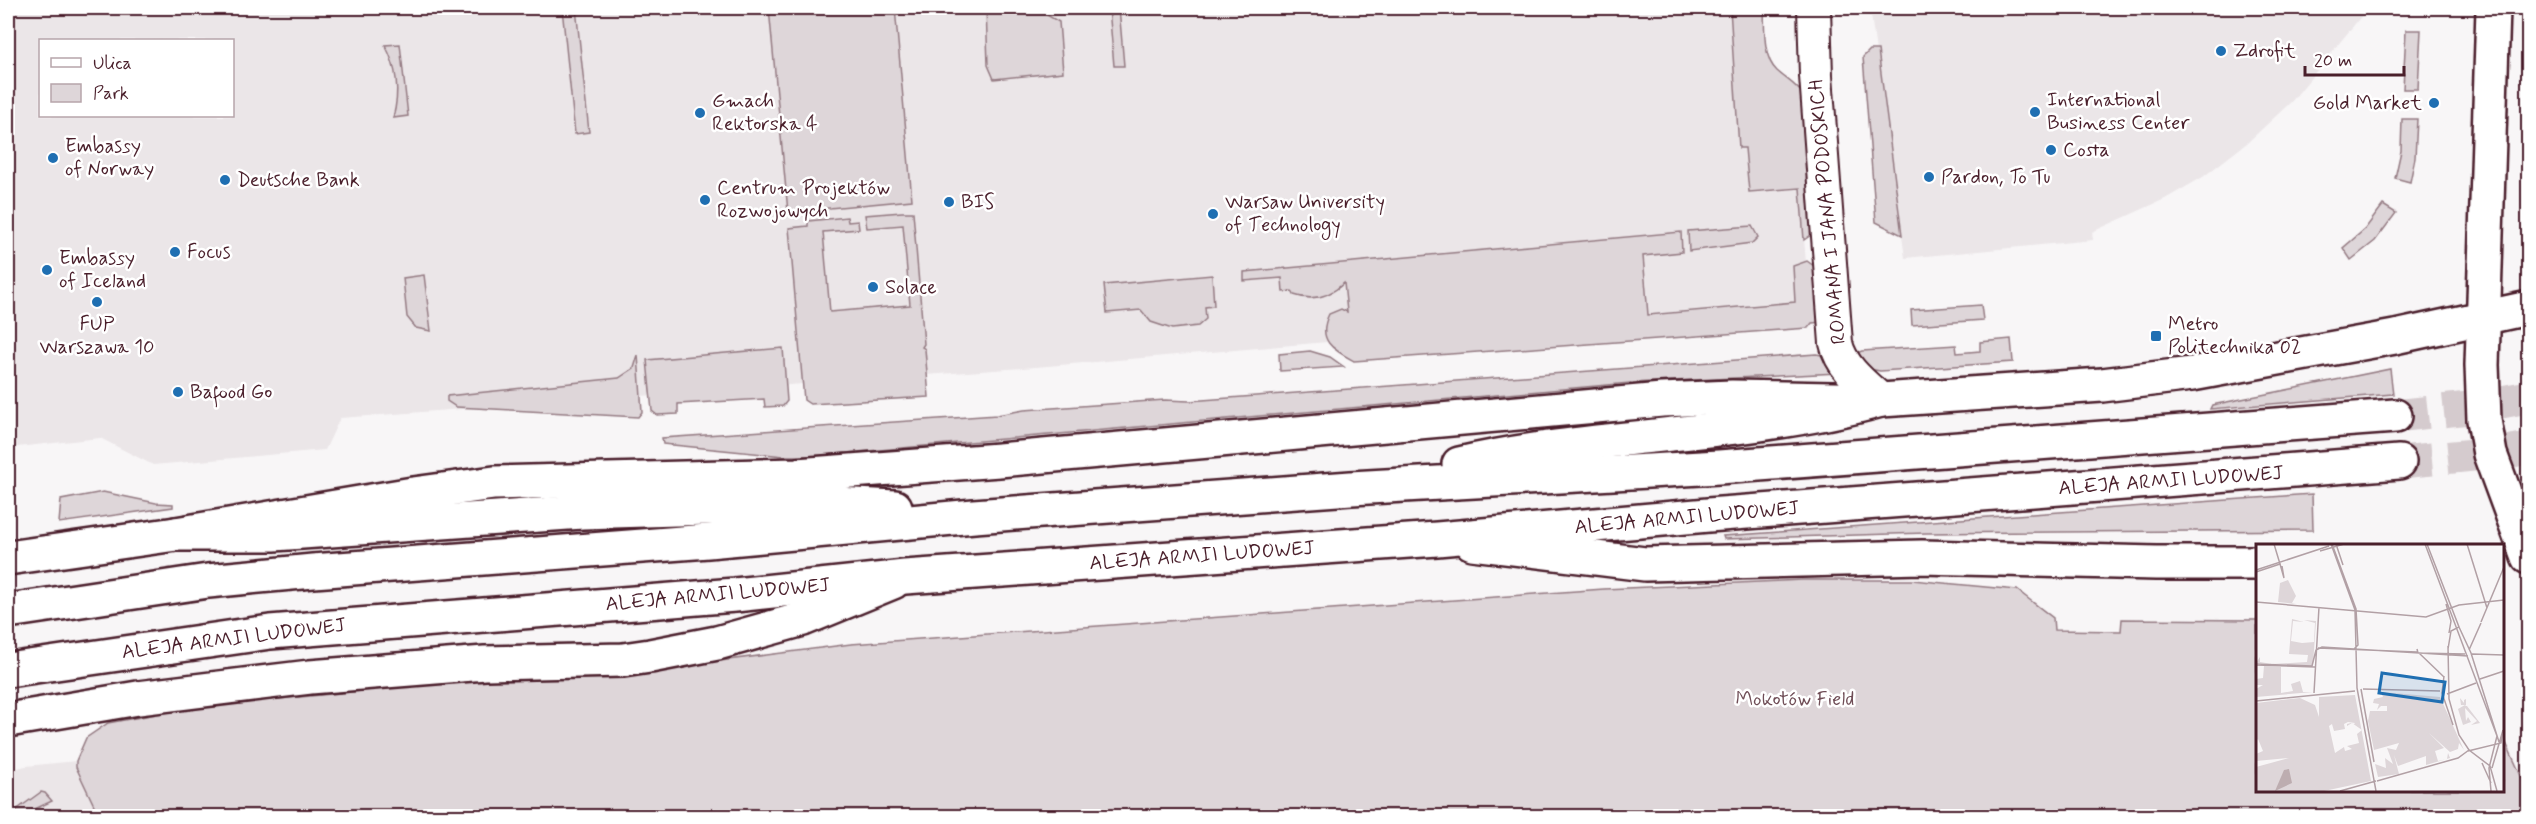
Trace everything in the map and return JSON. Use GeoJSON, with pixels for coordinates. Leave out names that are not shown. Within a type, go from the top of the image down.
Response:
{"type":"FeatureCollection","features":[{"type":"Feature","properties":{"kind":"main road"},"geometry":{"type":"LineString","coordinates":[[2493,8],[2483,318],[2484,420],[2490,454],[2521,552]]}},
{"type":"Feature","properties":{"kind":"main road"},"geometry":{"type":"LineString","coordinates":[[8,558],[176,534],[413,494],[494,483],[808,474],[999,460],[1662,400],[1732,398],[1881,400],[2102,386],[2192,374],[2395,337],[2529,308]]}},
{"type":"Feature","properties":{"kind":"main road"},"geometry":{"type":"LineString","coordinates":[[1351,488],[1476,460],[1539,450],[1758,425],[1844,410],[1881,400]]}},
{"type":"Feature","properties":{"kind":"main road"},"geometry":{"type":"LineString","coordinates":[[8,611],[197,583],[313,571],[708,541],[974,516],[1351,488],[1730,466],[2395,416]]}},
{"type":"Feature","properties":{"kind":"main road","name":"ALEJA ARMII LUDOWEJ"},"geometry":{"type":"LineString","coordinates":[[8,670],[270,632],[735,595],[905,577],[1437,539],[1707,515],[2399,462]]}},
{"type":"Feature","properties":{"kind":"main road"},"geometry":{"type":"LineString","coordinates":[[176,534],[274,534],[536,514],[836,504],[885,506],[974,516]]}},
{"type":"Feature","properties":{"kind":"main road"},"geometry":{"type":"LineString","coordinates":[[1437,539],[1645,564],[1923,557],[2156,563],[2256,563]]}},
{"type":"Feature","properties":{"kind":"main road"},"geometry":{"type":"LineString","coordinates":[[8,720],[149,696],[310,677],[485,663],[623,660],[650,656],[717,643],[803,619],[905,577]]}},
{"type":"Feature","properties":{"kind":"street","name":"ROMANA I JANA PODOSKICH"},"geometry":{"type":"LineString","coordinates":[[1814,8],[1816,76],[1836,343],[1848,368],[1881,400]]}},
{"type":"Feature","properties":{"kind":"shaded area","name":"Warsaw University of Technology"},"geometry":{"type":"Polygon","coordinates":[[[8,8],[1761,8],[1771,105],[1800,188],[1809,301],[1036,367],[340,418],[325,450],[153,465],[100,438],[8,448],[8,8]]]}},
{"type":"Feature","properties":{"kind":"shaded area","name":"International Business Center"},"geometry":{"type":"Polygon","coordinates":[[[1870,8],[2368,8],[2291,102],[2247,143],[2203,177],[2165,199],[2092,232],[2093,240],[1905,258],[1870,8]]]}},
{"type":"Feature","properties":{"kind":"shaded area"},"geometry":{"type":"Polygon","coordinates":[[[76,761],[77,772],[99,816],[8,816],[8,770],[76,761]]]}},
{"type":"Feature","properties":{"kind":"green space"},"geometry":{"type":"Polygon","coordinates":[[[562,8],[576,8],[589,132],[575,134],[562,8]]]}},
{"type":"Feature","properties":{"kind":"green space"},"geometry":{"type":"Polygon","coordinates":[[[769,8],[895,8],[912,200],[788,212],[769,8]]]}},
{"type":"Feature","properties":{"kind":"green space"},"geometry":{"type":"Polygon","coordinates":[[[986,8],[1026,8],[1030,10],[1035,8],[1059,22],[1063,72],[994,79],[988,65],[986,8]]]}},
{"type":"Feature","properties":{"kind":"green space"},"geometry":{"type":"Polygon","coordinates":[[[1109,8],[1119,8],[1124,66],[1114,66],[1109,8]]]}},
{"type":"Feature","properties":{"kind":"green space"},"geometry":{"type":"Polygon","coordinates":[[[1730,8],[1764,8],[1765,41],[1772,65],[1804,96],[1814,233],[1804,240],[1800,188],[1749,192],[1745,148],[1739,148],[1730,8]]]}},
{"type":"Feature","properties":{"kind":"green space"},"geometry":{"type":"Polygon","coordinates":[[[2406,30],[2421,30],[2418,89],[2403,89],[2406,30]]]}},
{"type":"Feature","properties":{"kind":"green space"},"geometry":{"type":"Polygon","coordinates":[[[400,44],[408,116],[393,118],[397,90],[393,63],[385,45],[400,44]]]}},
{"type":"Feature","properties":{"kind":"green space"},"geometry":{"type":"Polygon","coordinates":[[[1870,50],[1878,50],[1902,235],[1876,222],[1863,57],[1870,50]]]}},
{"type":"Feature","properties":{"kind":"green space"},"geometry":{"type":"Polygon","coordinates":[[[2402,119],[2417,119],[2415,158],[2410,182],[2395,178],[2401,151],[2402,119]]]}},
{"type":"Feature","properties":{"kind":"green space"},"geometry":{"type":"Polygon","coordinates":[[[2383,205],[2396,213],[2375,241],[2351,260],[2343,248],[2365,229],[2383,205]]]}},
{"type":"Feature","properties":{"kind":"green space"},"geometry":{"type":"Polygon","coordinates":[[[913,212],[924,344],[922,347],[925,349],[929,397],[810,404],[804,400],[789,228],[808,226],[808,221],[847,217],[848,222],[858,221],[859,229],[823,232],[830,312],[910,305],[903,225],[867,228],[865,215],[913,212]]]}},
{"type":"Feature","properties":{"kind":"green space"},"geometry":{"type":"Polygon","coordinates":[[[1752,226],[1758,237],[1752,243],[1689,251],[1688,231],[1752,226]]]}},
{"type":"Feature","properties":{"kind":"green space"},"geometry":{"type":"Polygon","coordinates":[[[1681,232],[1682,252],[1643,256],[1648,315],[1795,302],[1793,266],[1807,261],[1818,269],[1822,322],[1812,323],[1808,328],[1354,361],[1329,343],[1325,331],[1329,314],[1341,309],[1347,312],[1344,283],[1327,294],[1308,298],[1294,295],[1292,291],[1283,292],[1282,278],[1244,281],[1244,272],[1681,232]]]}},
{"type":"Feature","properties":{"kind":"green space"},"geometry":{"type":"Polygon","coordinates":[[[424,275],[431,331],[416,328],[407,317],[403,278],[424,275]]]}},
{"type":"Feature","properties":{"kind":"green space"},"geometry":{"type":"Polygon","coordinates":[[[1212,275],[1214,306],[1205,307],[1206,319],[1198,326],[1172,329],[1151,322],[1141,310],[1107,313],[1104,285],[1212,275]]]}},
{"type":"Feature","properties":{"kind":"green space"},"geometry":{"type":"Polygon","coordinates":[[[1981,305],[1983,320],[1912,325],[1911,310],[1981,305]]]}},
{"type":"Feature","properties":{"kind":"green space"},"geometry":{"type":"Polygon","coordinates":[[[2011,339],[2013,362],[1880,371],[1869,369],[1851,355],[1862,351],[1956,345],[1957,353],[1980,351],[1980,342],[2011,339]]]}},
{"type":"Feature","properties":{"kind":"green space"},"geometry":{"type":"Polygon","coordinates":[[[783,348],[787,401],[783,406],[765,407],[764,399],[678,404],[678,414],[657,415],[652,411],[647,360],[783,348]]]}},
{"type":"Feature","properties":{"kind":"green space"},"geometry":{"type":"Polygon","coordinates":[[[1310,351],[1330,357],[1344,367],[1280,371],[1279,354],[1310,351]]]}},
{"type":"Feature","properties":{"kind":"green space"},"geometry":{"type":"Polygon","coordinates":[[[1816,354],[1828,356],[1838,373],[1630,383],[812,456],[784,456],[663,444],[662,438],[997,415],[1024,410],[1165,400],[1189,401],[1816,354]]]}},
{"type":"Feature","properties":{"kind":"green space"},"geometry":{"type":"Polygon","coordinates":[[[638,355],[642,412],[638,417],[456,407],[447,401],[447,396],[619,378],[634,368],[638,355]]]}},
{"type":"Feature","properties":{"kind":"green space"},"geometry":{"type":"Polygon","coordinates":[[[2390,369],[2393,394],[2210,409],[2212,405],[2390,369]]]}},
{"type":"Feature","properties":{"kind":"green space"},"geometry":{"type":"Polygon","coordinates":[[[103,492],[156,503],[173,504],[173,507],[59,523],[61,500],[103,492]]]}},
{"type":"Feature","properties":{"kind":"green space"},"geometry":{"type":"Polygon","coordinates":[[[2312,494],[2313,530],[1926,533],[1724,539],[1723,536],[2312,494]]]}},
{"type":"Feature","properties":{"kind":"green space","name":"Mokotów Field"},"geometry":{"type":"Polygon","coordinates":[[[1802,580],[1912,580],[2017,590],[2053,618],[2054,630],[2121,631],[2122,619],[2256,620],[2256,791],[2503,791],[2503,736],[2528,791],[2528,816],[99,816],[76,767],[76,761],[86,738],[108,723],[162,713],[248,702],[403,687],[689,665],[851,644],[1604,589],[1802,580]]]}},
{"type":"Feature","properties":{"kind":"green space"},"geometry":{"type":"Polygon","coordinates":[[[41,792],[52,801],[20,816],[8,816],[41,792]]]}},
{"type":"Feature","properties":{"kind":"tunnel"},"geometry":{"type":"LineString","coordinates":[[2395,416],[2469,408],[2528,397]]}},
{"type":"Feature","properties":{"kind":"tunnel"},"geometry":{"type":"LineString","coordinates":[[2399,462],[2528,448]]}},
{"type":"Feature","properties":{"kind":"place","name":"Zdrofit"},"geometry":{"type":"Point","coordinates":[2221,51]}},
{"type":"Feature","properties":{"kind":"place","name":"Gold Market"},"geometry":{"type":"Point","coordinates":[2434,103]}},
{"type":"Feature","properties":{"kind":"place","name":"International Business Center"},"geometry":{"type":"Point","coordinates":[2035,112]}},
{"type":"Feature","properties":{"kind":"place","name":"Gmach Rektorska 4"},"geometry":{"type":"Point","coordinates":[700,113]}},
{"type":"Feature","properties":{"kind":"place","name":"Costa"},"geometry":{"type":"Point","coordinates":[2051,150]}},
{"type":"Feature","properties":{"kind":"place","name":"Embassy of Norway"},"geometry":{"type":"Point","coordinates":[53,158]}},
{"type":"Feature","properties":{"kind":"place","name":"Pardon, To Tu"},"geometry":{"type":"Point","coordinates":[1929,177]}},
{"type":"Feature","properties":{"kind":"place","name":"Deutsche Bank"},"geometry":{"type":"Point","coordinates":[225,180]}},
{"type":"Feature","properties":{"kind":"place","name":"Centrum Projektów Rozwojowych"},"geometry":{"type":"Point","coordinates":[705,200]}},
{"type":"Feature","properties":{"kind":"place","name":"BIS"},"geometry":{"type":"Point","coordinates":[949,202]}},
{"type":"Feature","properties":{"kind":"place","name":"Warsaw University of Technology"},"geometry":{"type":"Point","coordinates":[1213,214]}},
{"type":"Feature","properties":{"kind":"place","name":"Focus"},"geometry":{"type":"Point","coordinates":[175,252]}},
{"type":"Feature","properties":{"kind":"place","name":"Embassy of Iceland"},"geometry":{"type":"Point","coordinates":[47,270]}},
{"type":"Feature","properties":{"kind":"place","name":"Solace"},"geometry":{"type":"Point","coordinates":[873,287]}},
{"type":"Feature","properties":{"kind":"place","name":"FUP Warszawa 10"},"geometry":{"type":"Point","coordinates":[97,302]}},
{"type":"Feature","properties":{"kind":"place","name":"Metro Politechnika 02"},"geometry":{"type":"Point","coordinates":[2156,336]}},
{"type":"Feature","properties":{"kind":"place","name":"Bafood Go"},"geometry":{"type":"Point","coordinates":[178,392]}}]}
